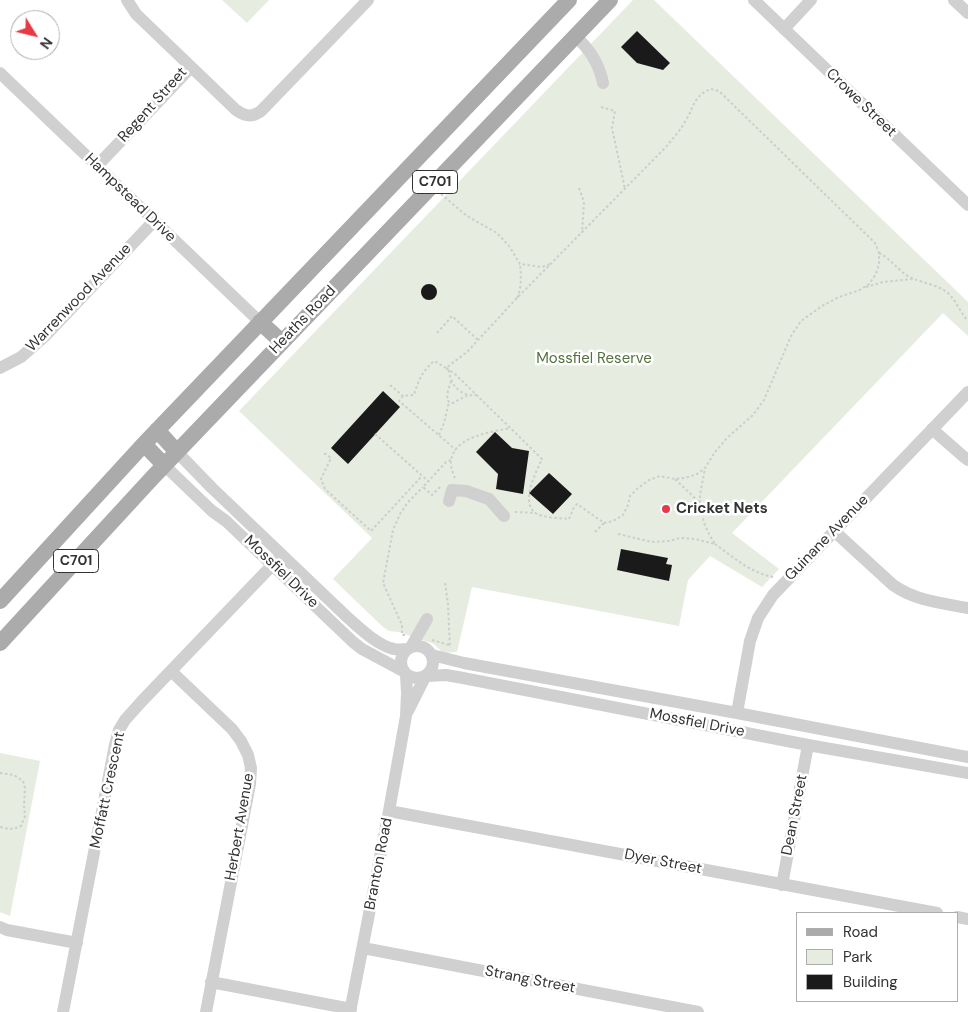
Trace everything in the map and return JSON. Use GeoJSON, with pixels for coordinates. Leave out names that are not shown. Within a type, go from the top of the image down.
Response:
{"type":"FeatureCollection","features":[{"type":"Feature","properties":{"kind":"main road","name":"Heaths Road"},"geometry":{"type":"LineString","coordinates":[[0,601],[157,430],[569,0]]}},
{"type":"Feature","properties":{"kind":"main road","name":"Heaths Road"},"geometry":{"type":"LineString","coordinates":[[0,643],[164,465],[610,0]]}},
{"type":"Feature","properties":{"kind":"main road"},"geometry":{"type":"LineString","coordinates":[[260,322],[282,342]]}},
{"type":"Feature","properties":{"kind":"main road"},"geometry":{"type":"LineString","coordinates":[[157,430],[177,452]]}},
{"type":"Feature","properties":{"kind":"main road"},"geometry":{"type":"LineString","coordinates":[[144,444],[164,465]]}},
{"type":"Feature","properties":{"kind":"street","name":"Regent Street"},"geometry":{"type":"LineString","coordinates":[[96,166],[191,67],[122,0]]}},
{"type":"Feature","properties":{"kind":"street"},"geometry":{"type":"LineString","coordinates":[[191,67],[236,110],[243,115],[256,115],[368,0]]}},
{"type":"Feature","properties":{"kind":"street","name":"Crowe Street"},"geometry":{"type":"LineString","coordinates":[[754,0],[968,205]]}},
{"type":"Feature","properties":{"kind":"street"},"geometry":{"type":"LineString","coordinates":[[784,29],[812,0]]}},
{"type":"Feature","properties":{"kind":"street"},"geometry":{"type":"LineString","coordinates":[[954,0],[968,13]]}},
{"type":"Feature","properties":{"kind":"street"},"geometry":{"type":"LineString","coordinates":[[575,36],[586,46],[596,62],[603,83]]}},
{"type":"Feature","properties":{"kind":"street","name":"Hampstead Drive"},"geometry":{"type":"LineString","coordinates":[[0,73],[260,322]]}},
{"type":"Feature","properties":{"kind":"street"},"geometry":{"type":"LineString","coordinates":[[249,116],[249,130]]}},
{"type":"Feature","properties":{"kind":"street","name":"Warrenwood Avenue"},"geometry":{"type":"LineString","coordinates":[[0,368],[21,357],[44,337],[154,221]]}},
{"type":"Feature","properties":{"kind":"street","name":"Guinane Avenue"},"geometry":{"type":"LineString","coordinates":[[737,713],[750,641],[758,618],[772,595],[968,392]]}},
{"type":"Feature","properties":{"kind":"street"},"geometry":{"type":"LineString","coordinates":[[932,429],[968,460]]}},
{"type":"Feature","properties":{"kind":"street","name":"Mossfiel Drive"},"geometry":{"type":"LineString","coordinates":[[177,452],[212,488],[367,635],[394,650],[408,644]]}},
{"type":"Feature","properties":{"kind":"street","name":"Mossfiel Drive"},"geometry":{"type":"LineString","coordinates":[[164,465],[362,649],[404,673]]}},
{"type":"Feature","properties":{"kind":"street"},"geometry":{"type":"LineString","coordinates":[[449,501],[452,490],[466,491],[489,498],[506,512]]}},
{"type":"Feature","properties":{"kind":"street"},"geometry":{"type":"LineString","coordinates":[[834,531],[900,591],[911,596],[968,608]]}},
{"type":"Feature","properties":{"kind":"street","name":"Moffatt Crescent"},"geometry":{"type":"LineString","coordinates":[[64,1012],[119,730],[125,720],[282,555]]}},
{"type":"Feature","properties":{"kind":"street"},"geometry":{"type":"LineString","coordinates":[[427,619],[433,666],[431,672],[426,676],[415,679],[404,673],[400,662],[408,644],[427,619]]}},
{"type":"Feature","properties":{"kind":"street"},"geometry":{"type":"LineString","coordinates":[[408,644],[431,648]]}},
{"type":"Feature","properties":{"kind":"street","name":"Mossfiel Drive"},"geometry":{"type":"LineString","coordinates":[[431,648],[464,663],[968,757]]}},
{"type":"Feature","properties":{"kind":"street","name":"Herbert Avenue"},"geometry":{"type":"LineString","coordinates":[[171,671],[232,729],[248,755],[251,768],[250,784],[206,1012]]}},
{"type":"Feature","properties":{"kind":"street","name":"Branton Road"},"geometry":{"type":"LineString","coordinates":[[351,1010],[390,811],[406,716],[407,693],[404,673]]}},
{"type":"Feature","properties":{"kind":"street","name":"Mossfiel Drive"},"geometry":{"type":"LineString","coordinates":[[426,676],[445,675],[463,678],[968,774]]}},
{"type":"Feature","properties":{"kind":"street","name":"Branton Road"},"geometry":{"type":"LineString","coordinates":[[406,716],[426,676]]}},
{"type":"Feature","properties":{"kind":"street","name":"Dean Street"},"geometry":{"type":"LineString","coordinates":[[782,885],[808,745]]}},
{"type":"Feature","properties":{"kind":"street","name":"Dyer Street"},"geometry":{"type":"LineString","coordinates":[[390,811],[931,912]]}},
{"type":"Feature","properties":{"kind":"street"},"geometry":{"type":"LineString","coordinates":[[0,927],[7,930],[77,943]]}},
{"type":"Feature","properties":{"kind":"street","name":"Strang Street"},"geometry":{"type":"LineString","coordinates":[[363,948],[698,1012]]}},
{"type":"Feature","properties":{"kind":"street"},"geometry":{"type":"LineString","coordinates":[[211,982],[351,1010]]}},
{"type":"Feature","properties":{"kind":"path"},"geometry":{"type":"LineString","coordinates":[[446,368],[467,352],[516,299],[666,147],[686,122],[698,98],[704,92],[711,89],[719,91],[875,243],[879,254],[879,264],[870,284],[863,288]]}},
{"type":"Feature","properties":{"kind":"path"},"geometry":{"type":"LineString","coordinates":[[601,107],[615,111],[612,128],[625,189]]}},
{"type":"Feature","properties":{"kind":"path"},"geometry":{"type":"LineString","coordinates":[[432,186],[467,216],[497,233],[509,246],[520,264],[520,290],[516,299]]}},
{"type":"Feature","properties":{"kind":"path"},"geometry":{"type":"LineString","coordinates":[[579,188],[584,202],[582,233]]}},
{"type":"Feature","properties":{"kind":"path"},"geometry":{"type":"LineString","coordinates":[[879,254],[913,279]]}},
{"type":"Feature","properties":{"kind":"path"},"geometry":{"type":"LineString","coordinates":[[520,264],[542,267],[552,262]]}},
{"type":"Feature","properties":{"kind":"path"},"geometry":{"type":"LineString","coordinates":[[715,544],[704,523],[700,503],[705,468],[727,438],[753,416],[764,400],[791,336],[801,321],[822,306],[863,288],[883,282],[913,279],[927,282],[949,293],[968,321]]}},
{"type":"Feature","properties":{"kind":"path"},"geometry":{"type":"LineString","coordinates":[[437,333],[452,316],[478,340]]}},
{"type":"Feature","properties":{"kind":"path"},"geometry":{"type":"LineString","coordinates":[[390,385],[403,396],[414,395],[417,383],[426,368],[434,360],[450,370],[542,459],[530,487],[531,507],[536,513],[542,516],[568,519],[577,504],[604,523]]}},
{"type":"Feature","properties":{"kind":"path"},"geometry":{"type":"LineString","coordinates":[[450,370],[450,377],[454,386],[468,395],[477,395]]}},
{"type":"Feature","properties":{"kind":"path"},"geometry":{"type":"LineString","coordinates":[[439,435],[449,402],[447,399],[451,381]]}},
{"type":"Feature","properties":{"kind":"path"},"geometry":{"type":"LineString","coordinates":[[449,402],[468,395]]}},
{"type":"Feature","properties":{"kind":"path"},"geometry":{"type":"LineString","coordinates":[[403,396],[399,401],[456,450]]}},
{"type":"Feature","properties":{"kind":"path"},"geometry":{"type":"LineString","coordinates":[[456,480],[451,460],[454,452],[462,443],[486,432],[510,428]]}},
{"type":"Feature","properties":{"kind":"path"},"geometry":{"type":"LineString","coordinates":[[375,434],[428,482]]}},
{"type":"Feature","properties":{"kind":"path"},"geometry":{"type":"LineString","coordinates":[[324,454],[331,458],[321,480],[325,489],[371,531],[422,476]]}},
{"type":"Feature","properties":{"kind":"path"},"geometry":{"type":"LineString","coordinates":[[408,644],[402,635],[402,625],[383,583],[393,530],[408,502],[446,462],[451,460]]}},
{"type":"Feature","properties":{"kind":"path"},"geometry":{"type":"LineString","coordinates":[[595,532],[604,523],[613,521],[623,515],[630,496],[650,480],[660,476],[675,479],[697,474],[705,468]]}},
{"type":"Feature","properties":{"kind":"path"},"geometry":{"type":"LineString","coordinates":[[675,479],[700,503]]}},
{"type":"Feature","properties":{"kind":"path"},"geometry":{"type":"LineString","coordinates":[[423,487],[432,495],[440,486]]}},
{"type":"Feature","properties":{"kind":"path"},"geometry":{"type":"LineString","coordinates":[[506,512],[536,513]]}},
{"type":"Feature","properties":{"kind":"path"},"geometry":{"type":"LineString","coordinates":[[618,534],[652,542],[695,538],[715,544],[752,570],[763,575],[787,580]]}},
{"type":"Feature","properties":{"kind":"path"},"geometry":{"type":"LineString","coordinates":[[445,583],[450,650]]}},
{"type":"Feature","properties":{"kind":"path"},"geometry":{"type":"LineString","coordinates":[[431,648],[450,645]]}},
{"type":"Feature","properties":{"kind":"path"},"geometry":{"type":"LineString","coordinates":[[0,772],[14,775],[23,781],[25,788],[24,816],[21,826],[16,829],[0,827]]}},
{"type":"Feature","properties":{"kind":"green space"},"geometry":{"type":"Polygon","coordinates":[[[222,0],[269,0],[247,23],[222,0]]]}},
{"type":"Feature","properties":{"kind":"green space","name":"Mossfiel Reserve"},"geometry":{"type":"Polygon","coordinates":[[[633,0],[654,0],[968,302],[968,336],[943,313],[732,533],[779,569],[762,587],[710,556],[688,580],[679,626],[472,587],[457,652],[443,653],[434,644],[399,632],[389,631],[383,627],[333,579],[372,538],[239,411],[633,0]]]}},
{"type":"Feature","properties":{"kind":"green space"},"geometry":{"type":"Polygon","coordinates":[[[0,753],[40,761],[10,916],[0,912],[0,753]]]}},
{"type":"Feature","properties":{"kind":"building"},"geometry":{"type":"Polygon","coordinates":[[[637,31],[670,63],[663,70],[637,63],[621,47],[637,31]]]}},
{"type":"Feature","properties":{"kind":"building"},"geometry":{"type":"Polygon","coordinates":[[[429,284],[437,292],[429,300],[421,292],[429,284]]]}},
{"type":"Feature","properties":{"kind":"building"},"geometry":{"type":"Polygon","coordinates":[[[383,391],[400,407],[348,464],[331,448],[383,391]]]}},
{"type":"Feature","properties":{"kind":"building"},"geometry":{"type":"Polygon","coordinates":[[[495,432],[512,448],[529,451],[523,494],[496,489],[498,474],[476,452],[495,432]]]}},
{"type":"Feature","properties":{"kind":"building"},"geometry":{"type":"Polygon","coordinates":[[[549,473],[572,494],[553,514],[529,493],[549,473]]]}},
{"type":"Feature","properties":{"kind":"building"},"geometry":{"type":"Polygon","coordinates":[[[621,549],[668,558],[666,564],[672,565],[669,581],[617,570],[621,549]]]}},
{"type":"Feature","properties":{"kind":"place","name":"Cricket Nets"},"geometry":{"type":"Point","coordinates":[666,509]}}]}
